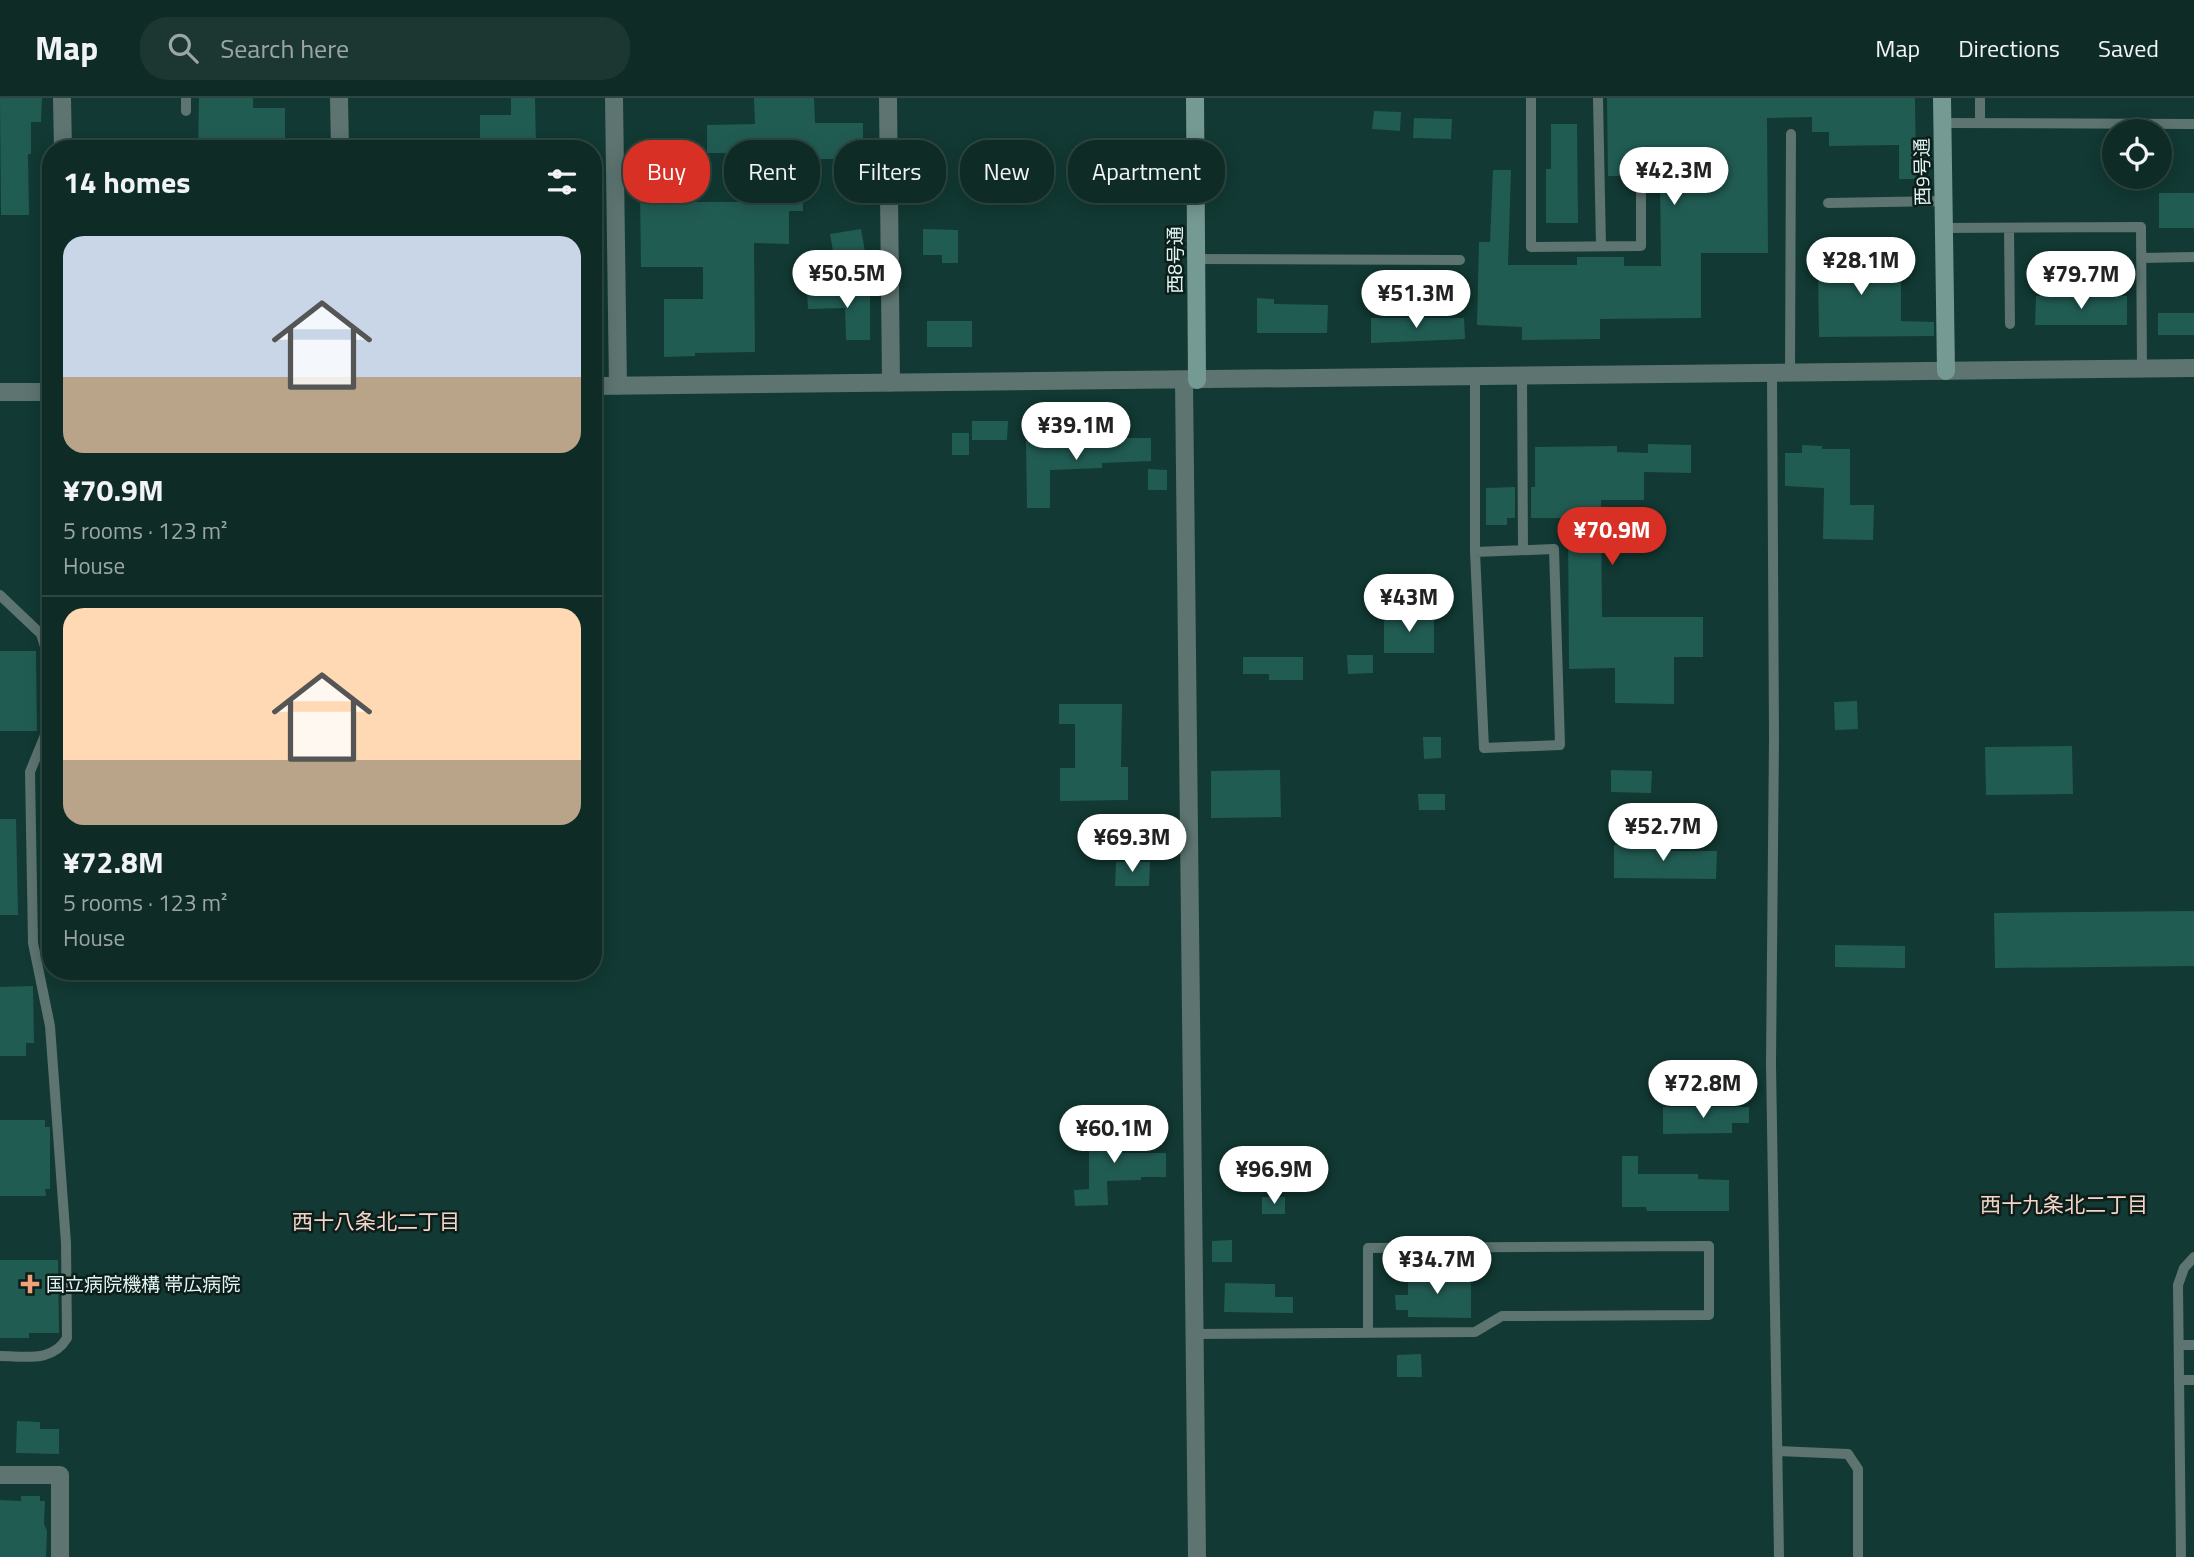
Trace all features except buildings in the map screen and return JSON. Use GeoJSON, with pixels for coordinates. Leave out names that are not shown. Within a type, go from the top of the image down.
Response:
{"type":"FeatureCollection","features":[{"type":"Feature","properties":{"kind":"street"},"geometry":{"type":"LineString","coordinates":[[62,98],[63,140]]}},
{"type":"Feature","properties":{"kind":"street"},"geometry":{"type":"LineString","coordinates":[[340,98],[340,140]]}},
{"type":"Feature","properties":{"kind":"street"},"geometry":{"type":"LineString","coordinates":[[614,98],[618,386]]}},
{"type":"Feature","properties":{"kind":"street"},"geometry":{"type":"LineString","coordinates":[[888,98],[891,383]]}},
{"type":"Feature","properties":{"kind":"street","name":"西8号通"},"geometry":{"type":"LineString","coordinates":[[1190,380],[1196,259],[1195,98]]}},
{"type":"Feature","properties":{"kind":"street","name":"西9号通"},"geometry":{"type":"LineString","coordinates":[[1942,98],[1946,371]]}},
{"type":"Feature","properties":{"kind":"street"},"geometry":{"type":"LineString","coordinates":[[602,386],[2194,368]]}},
{"type":"Feature","properties":{"kind":"street"},"geometry":{"type":"LineString","coordinates":[[1190,380],[1197,1557]]}},
{"type":"Feature","properties":{"kind":"street"},"geometry":{"type":"LineString","coordinates":[[0,392],[42,392]]}},
{"type":"Feature","properties":{"kind":"street"},"geometry":{"type":"LineString","coordinates":[[0,1475],[60,1475],[61,1557]]}},
{"type":"Feature","properties":{"kind":"lane"},"geometry":{"type":"LineString","coordinates":[[186,98],[186,111]]}},
{"type":"Feature","properties":{"kind":"lane"},"geometry":{"type":"LineString","coordinates":[[1531,98],[1531,247],[1641,246],[1642,183]]}},
{"type":"Feature","properties":{"kind":"lane"},"geometry":{"type":"LineString","coordinates":[[1598,98],[1601,246]]}},
{"type":"Feature","properties":{"kind":"lane"},"geometry":{"type":"LineString","coordinates":[[1980,98],[1980,123]]}},
{"type":"Feature","properties":{"kind":"lane"},"geometry":{"type":"LineString","coordinates":[[1942,123],[2194,124]]}},
{"type":"Feature","properties":{"kind":"lane"},"geometry":{"type":"LineString","coordinates":[[1779,1557],[1772,1064],[1774,752],[1781,374],[1791,134]]}},
{"type":"Feature","properties":{"kind":"lane"},"geometry":{"type":"LineString","coordinates":[[1828,203],[1944,201]]}},
{"type":"Feature","properties":{"kind":"lane"},"geometry":{"type":"LineString","coordinates":[[1944,228],[2141,227],[2143,369]]}},
{"type":"Feature","properties":{"kind":"lane"},"geometry":{"type":"LineString","coordinates":[[2008,228],[2010,324]]}},
{"type":"Feature","properties":{"kind":"lane"},"geometry":{"type":"LineString","coordinates":[[2141,258],[2194,257]]}},
{"type":"Feature","properties":{"kind":"lane"},"geometry":{"type":"LineString","coordinates":[[1196,259],[1460,260]]}},
{"type":"Feature","properties":{"kind":"lane"},"geometry":{"type":"LineString","coordinates":[[1522,376],[1523,550]]}},
{"type":"Feature","properties":{"kind":"lane"},"geometry":{"type":"LineString","coordinates":[[1475,377],[1475,552],[1484,748],[1560,745],[1554,549],[1475,552]]}},
{"type":"Feature","properties":{"kind":"lane"},"geometry":{"type":"LineString","coordinates":[[0,596],[42,637]]}},
{"type":"Feature","properties":{"kind":"lane"},"geometry":{"type":"LineString","coordinates":[[0,1356],[46,1356],[61,1348],[67,1338],[66,1242],[50,1026],[33,943],[30,772],[42,743]]}},
{"type":"Feature","properties":{"kind":"lane"},"geometry":{"type":"LineString","coordinates":[[1194,1334],[1368,1333],[1475,1332],[1502,1316],[1709,1315],[1709,1246],[1368,1248],[1368,1333]]}},
{"type":"Feature","properties":{"kind":"lane"},"geometry":{"type":"LineString","coordinates":[[2181,1557],[2178,1285],[2184,1268],[2194,1257]]}},
{"type":"Feature","properties":{"kind":"lane"},"geometry":{"type":"LineString","coordinates":[[2179,1345],[2194,1345]]}},
{"type":"Feature","properties":{"kind":"lane"},"geometry":{"type":"LineString","coordinates":[[2179,1380],[2194,1380]]}},
{"type":"Feature","properties":{"kind":"lane"},"geometry":{"type":"LineString","coordinates":[[2180,1426],[2194,1425]]}},
{"type":"Feature","properties":{"kind":"lane"},"geometry":{"type":"LineString","coordinates":[[1778,1451],[1848,1454],[1858,1469],[1858,1557]]}},
{"type":"Feature","properties":{"kind":"lane"},"geometry":{"type":"LineString","coordinates":[[2180,1490],[2194,1489]]}},
{"type":"Feature","properties":{"kind":"lane"},"geometry":{"type":"LineString","coordinates":[[2181,1536],[2194,1536]]}},
{"type":"Feature","properties":{"kind":"place","name":"国立病院機構 帯広病院"},"geometry":{"type":"Point","coordinates":[30,1284]}},
{"type":"Feature","properties":{"kind":"district","name":"西十九条北二丁目"},"geometry":{"type":"Point","coordinates":[2064,1205]}},
{"type":"Feature","properties":{"kind":"district","name":"西十八条北二丁目"},"geometry":{"type":"Point","coordinates":[376,1222]}}]}
